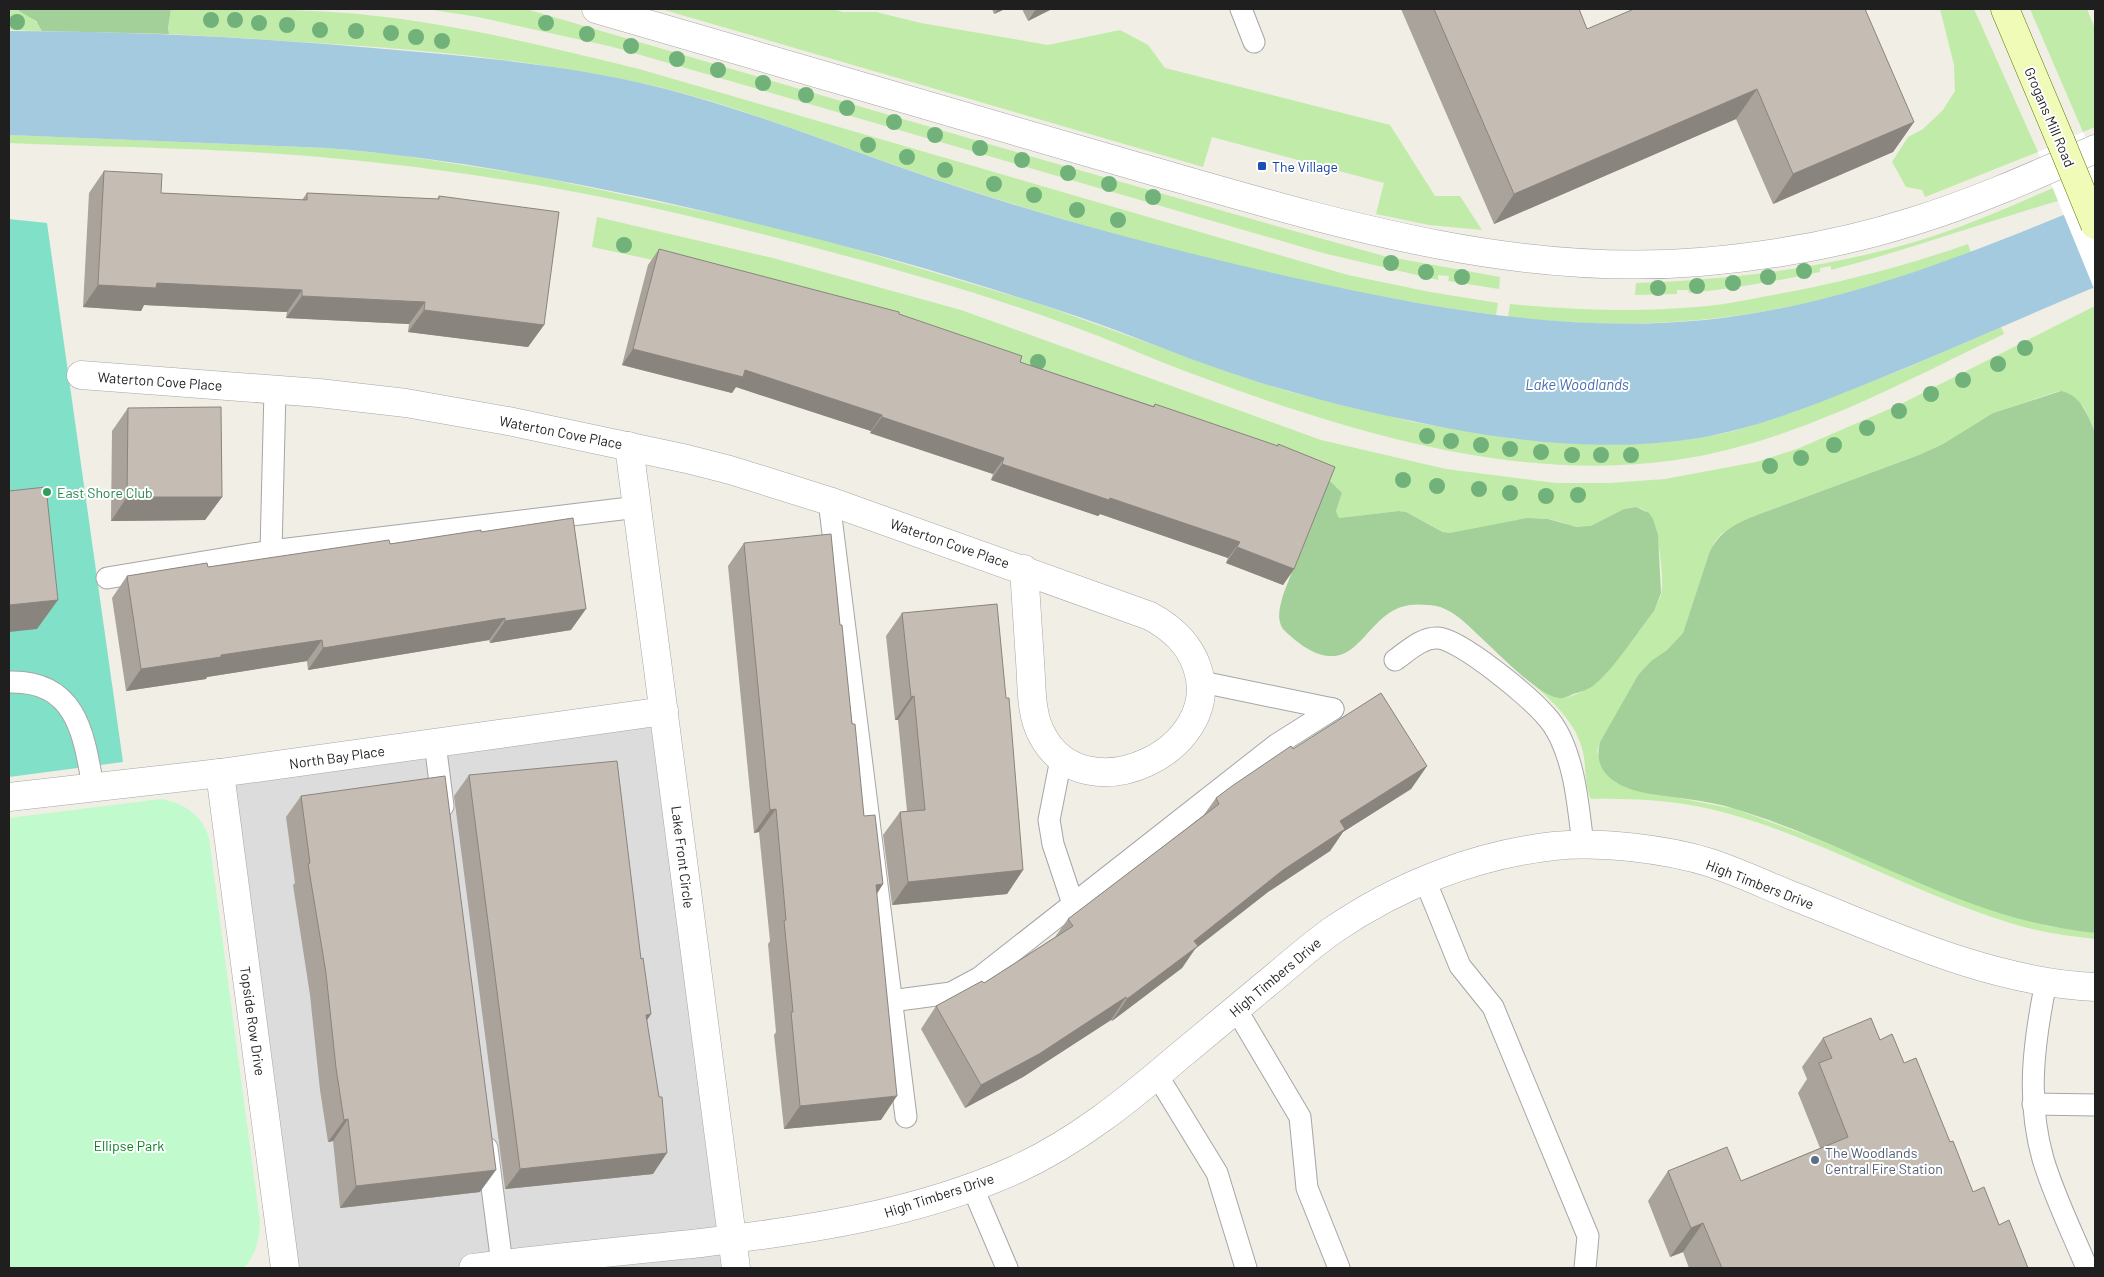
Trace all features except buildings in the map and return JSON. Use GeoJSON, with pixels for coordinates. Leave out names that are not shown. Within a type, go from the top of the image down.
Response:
{"type":"FeatureCollection","features":[{"type":"Feature","properties":{"kind":"main road","name":"Grogans Mill Road"},"geometry":{"type":"LineString","coordinates":[[2005,9],[2095,225]]}},
{"type":"Feature","properties":{"kind":"street"},"geometry":{"type":"LineString","coordinates":[[596,9],[909,101],[1278,206],[1395,237],[1508,256],[1577,262],[1648,264],[1697,262],[1795,250],[1912,222],[1984,196],[2095,149]]}},
{"type":"Feature","properties":{"kind":"street","name":"Waterton Cove Place"},"geometry":{"type":"LineString","coordinates":[[81,375],[275,390],[406,403],[630,446],[730,470],[829,501],[1024,570],[1150,616],[1164,624],[1175,632],[1190,650],[1202,682],[1200,706],[1178,742],[1153,760],[1139,766],[1108,773],[1083,771],[1061,759],[1042,736],[1034,708],[1024,570]]}},
{"type":"Feature","properties":{"kind":"street","name":"Lake Front Circle"},"geometry":{"type":"LineString","coordinates":[[630,446],[736,1268]]}},
{"type":"Feature","properties":{"kind":"street","name":"North Bay Place"},"geometry":{"type":"LineString","coordinates":[[9,797],[220,773],[664,711]]}},
{"type":"Feature","properties":{"kind":"street","name":"Topside Row Drive"},"geometry":{"type":"LineString","coordinates":[[220,773],[286,1268]]}},
{"type":"Feature","properties":{"kind":"street","name":"High Timbers Drive"},"geometry":{"type":"LineString","coordinates":[[473,1268],[786,1233],[851,1221],[916,1205],[972,1186],[1018,1168],[1068,1142],[1157,1075],[1312,945],[1385,898],[1425,880],[1474,862],[1553,846],[1583,844],[1644,849],[1708,862],[1917,945],[1979,967],[2046,982],[2095,987]]}},
{"type":"Feature","properties":{"kind":"lane"},"geometry":{"type":"LineString","coordinates":[[1240,9],[1254,42]]}},
{"type":"Feature","properties":{"kind":"lane"},"geometry":{"type":"LineString","coordinates":[[271,551],[275,390]]}},
{"type":"Feature","properties":{"kind":"lane"},"geometry":{"type":"LineString","coordinates":[[829,501],[906,1117]]}},
{"type":"Feature","properties":{"kind":"lane"},"geometry":{"type":"LineString","coordinates":[[107,578],[271,551],[638,506]]}},
{"type":"Feature","properties":{"kind":"lane"},"geometry":{"type":"LineString","coordinates":[[1395,660],[1422,641],[1438,638],[1451,641],[1466,650],[1534,703],[1547,716],[1559,735],[1572,769],[1583,844]]}},
{"type":"Feature","properties":{"kind":"lane"},"geometry":{"type":"LineString","coordinates":[[9,682],[40,686],[53,693],[72,712],[85,741],[93,787]]}},
{"type":"Feature","properties":{"kind":"lane"},"geometry":{"type":"LineString","coordinates":[[891,1001],[937,996],[979,978],[1276,745],[1333,709],[1202,682]]}},
{"type":"Feature","properties":{"kind":"lane"},"geometry":{"type":"LineString","coordinates":[[435,744],[445,825]]}},
{"type":"Feature","properties":{"kind":"lane"},"geometry":{"type":"LineString","coordinates":[[1061,759],[1050,808],[1050,826],[1056,857],[1074,904]]}},
{"type":"Feature","properties":{"kind":"lane"},"geometry":{"type":"LineString","coordinates":[[1425,880],[1460,966],[1493,1007],[1588,1236],[1585,1268]]}},
{"type":"Feature","properties":{"kind":"lane"},"geometry":{"type":"LineString","coordinates":[[2046,982],[2034,1043],[2032,1078],[2037,1134],[2047,1171],[2087,1268]]}},
{"type":"Feature","properties":{"kind":"lane"},"geometry":{"type":"LineString","coordinates":[[1236,1009],[1300,1117],[1307,1188],[1339,1268]]}},
{"type":"Feature","properties":{"kind":"lane"},"geometry":{"type":"LineString","coordinates":[[1157,1075],[1217,1173],[1246,1268]]}},
{"type":"Feature","properties":{"kind":"lane"},"geometry":{"type":"LineString","coordinates":[[2033,1104],[2095,1105]]}},
{"type":"Feature","properties":{"kind":"lane"},"geometry":{"type":"LineString","coordinates":[[484,1128],[502,1264]]}},
{"type":"Feature","properties":{"kind":"lane"},"geometry":{"type":"LineString","coordinates":[[972,1186],[1007,1268]]}},
{"type":"Feature","properties":{"kind":"shaded area"},"geometry":{"type":"Polygon","coordinates":[[[664,711],[736,1268],[285,1268],[220,773],[664,711]]]}},
{"type":"Feature","properties":{"kind":"green space"},"geometry":{"type":"Polygon","coordinates":[[[9,9],[14,9],[28,15],[42,31],[9,30],[9,9]]]}},
{"type":"Feature","properties":{"kind":"green space"},"geometry":{"type":"Polygon","coordinates":[[[16,9],[171,9],[169,34],[42,31],[36,21],[16,9]]]}},
{"type":"Feature","properties":{"kind":"green space"},"geometry":{"type":"Polygon","coordinates":[[[171,9],[338,12],[394,18],[456,28],[548,47],[639,69],[1348,275],[1430,292],[1498,303],[1496,315],[1356,292],[1217,261],[1148,243],[1012,204],[908,170],[767,119],[659,87],[538,65],[416,50],[169,34],[171,9]]]}},
{"type":"Feature","properties":{"kind":"green space"},"geometry":{"type":"Polygon","coordinates":[[[427,9],[526,9],[1033,157],[1384,256],[1500,277],[1499,289],[1448,281],[1449,276],[1438,275],[1438,280],[1323,253],[613,47],[478,17],[427,9]]]}},
{"type":"Feature","properties":{"kind":"green space"},"geometry":{"type":"Polygon","coordinates":[[[661,9],[832,9],[843,12],[876,12],[921,23],[1048,45],[1120,30],[1148,45],[1165,68],[1390,125],[1435,196],[1460,196],[1482,230],[1429,225],[1376,214],[1384,183],[1212,137],[1203,167],[661,9]]]}},
{"type":"Feature","properties":{"kind":"green space"},"geometry":{"type":"Polygon","coordinates":[[[1940,9],[1974,9],[2038,152],[1925,197],[1922,190],[1906,187],[1892,162],[1908,137],[1923,129],[1943,110],[1955,91],[1954,65],[1940,9]]]}},
{"type":"Feature","properties":{"kind":"green space"},"geometry":{"type":"Polygon","coordinates":[[[2030,9],[2087,9],[2095,29],[2095,127],[2083,132],[2030,9]]]}},
{"type":"Feature","properties":{"kind":"green space"},"geometry":{"type":"Polygon","coordinates":[[[9,135],[327,148],[392,154],[535,176],[814,237],[1037,303],[1243,377],[1291,392],[1413,422],[1516,439],[1648,443],[1697,438],[1730,432],[1794,412],[1906,368],[2001,327],[2004,334],[1844,409],[1804,426],[1762,440],[1719,452],[1676,460],[1616,465],[1555,464],[1495,458],[1434,448],[1375,433],[1258,397],[1184,371],[1083,330],[985,296],[821,249],[632,203],[525,183],[363,161],[234,151],[9,143],[9,135]]]}},
{"type":"Feature","properties":{"kind":"green space"},"geometry":{"type":"Polygon","coordinates":[[[2053,188],[2058,201],[1831,270],[1831,266],[1820,268],[1820,272],[1771,282],[1721,289],[1689,293],[1688,290],[1677,290],[1677,294],[1635,295],[1636,283],[1743,276],[1849,259],[1918,241],[1986,216],[2053,188]]]}},
{"type":"Feature","properties":{"kind":"green space"},"geometry":{"type":"Polygon","coordinates":[[[597,217],[773,258],[961,310],[1321,440],[1446,469],[1556,483],[1610,483],[1665,479],[1756,462],[1797,449],[1901,404],[2095,306],[2095,432],[2084,407],[2061,391],[2056,392],[1993,413],[1943,444],[1919,455],[1757,515],[1721,534],[1714,543],[1709,555],[1683,633],[1667,650],[1651,661],[1638,675],[1600,742],[1597,752],[1615,782],[1627,788],[1735,809],[1809,836],[1984,907],[2048,926],[2095,933],[2095,939],[2031,929],[1974,911],[1766,825],[1730,814],[1696,806],[1661,801],[1591,799],[1584,757],[1577,736],[1566,717],[1535,686],[1558,698],[1562,698],[1581,692],[1593,685],[1620,656],[1657,604],[1662,588],[1658,540],[1649,514],[1642,509],[1628,508],[1599,523],[1586,527],[1547,519],[1535,519],[1450,533],[1444,532],[1406,512],[1399,511],[1339,518],[1336,511],[1342,493],[743,279],[592,247],[597,217]]]}},
{"type":"Feature","properties":{"kind":"green space","name":"East Shore Club"},"geometry":{"type":"Polygon","coordinates":[[[9,219],[47,223],[123,762],[9,777],[9,219]]]}},
{"type":"Feature","properties":{"kind":"green space"},"geometry":{"type":"Polygon","coordinates":[[[1968,244],[1971,253],[1906,275],[1840,295],[1758,312],[1675,322],[1633,323],[1550,321],[1508,317],[1510,304],[1559,308],[1633,310],[1682,308],[1730,303],[1844,280],[1968,244]]]}},
{"type":"Feature","properties":{"kind":"green space"},"geometry":{"type":"Polygon","coordinates":[[[2061,391],[2068,393],[2078,401],[2086,412],[2095,432],[2095,933],[2048,926],[2002,914],[1912,880],[1780,824],[1717,804],[1649,794],[1631,789],[1622,786],[1605,773],[1599,759],[1600,742],[1638,675],[1651,661],[1667,650],[1683,633],[1709,554],[1722,534],[1735,525],[1757,515],[1919,455],[1943,444],[1993,413],[2061,391]]]}},
{"type":"Feature","properties":{"kind":"green space"},"geometry":{"type":"Polygon","coordinates":[[[1328,479],[1342,493],[1336,511],[1339,518],[1399,511],[1406,512],[1443,532],[1450,533],[1527,518],[1548,519],[1577,527],[1591,526],[1624,509],[1636,507],[1649,513],[1658,535],[1661,593],[1654,611],[1602,678],[1584,691],[1562,698],[1550,695],[1528,681],[1460,618],[1448,610],[1435,606],[1414,604],[1401,607],[1387,614],[1346,653],[1327,656],[1317,653],[1299,643],[1283,629],[1279,612],[1283,595],[1328,479]]]}},
{"type":"Feature","properties":{"kind":"green space","name":"Ellipse Park"},"geometry":{"type":"Polygon","coordinates":[[[161,799],[191,811],[202,823],[209,838],[260,1222],[256,1247],[244,1268],[9,1268],[9,818],[161,799]]]}},
{"type":"Feature","properties":{"kind":"water","name":"Lake Woodlands"},"geometry":{"type":"Polygon","coordinates":[[[9,31],[150,34],[291,42],[490,59],[593,73],[662,88],[732,108],[982,195],[1117,234],[1209,258],[1351,290],[1451,309],[1501,316],[1552,321],[1654,323],[1705,320],[1756,313],[1806,303],[1904,275],[2000,240],[2095,202],[2095,287],[1866,384],[1784,416],[1721,434],[1668,442],[1606,445],[1514,439],[1400,419],[1348,407],[1246,378],[1068,313],[936,272],[776,228],[614,192],[451,162],[327,148],[9,135],[9,31]]]}},
{"type":"Feature","properties":{"kind":"pier"},"geometry":{"type":"Polygon","coordinates":[[[2083,132],[2095,161],[2095,291],[2038,152],[2083,132]]]}},
{"type":"Feature","properties":{"kind":"place","name":"The Village"},"geometry":{"type":"Point","coordinates":[1262,166]}},
{"type":"Feature","properties":{"kind":"place","name":"East Shore Club"},"geometry":{"type":"Point","coordinates":[47,492]}},
{"type":"Feature","properties":{"kind":"place","name":"The Woodlands Central Fire Station"},"geometry":{"type":"Point","coordinates":[1815,1160]}}]}
